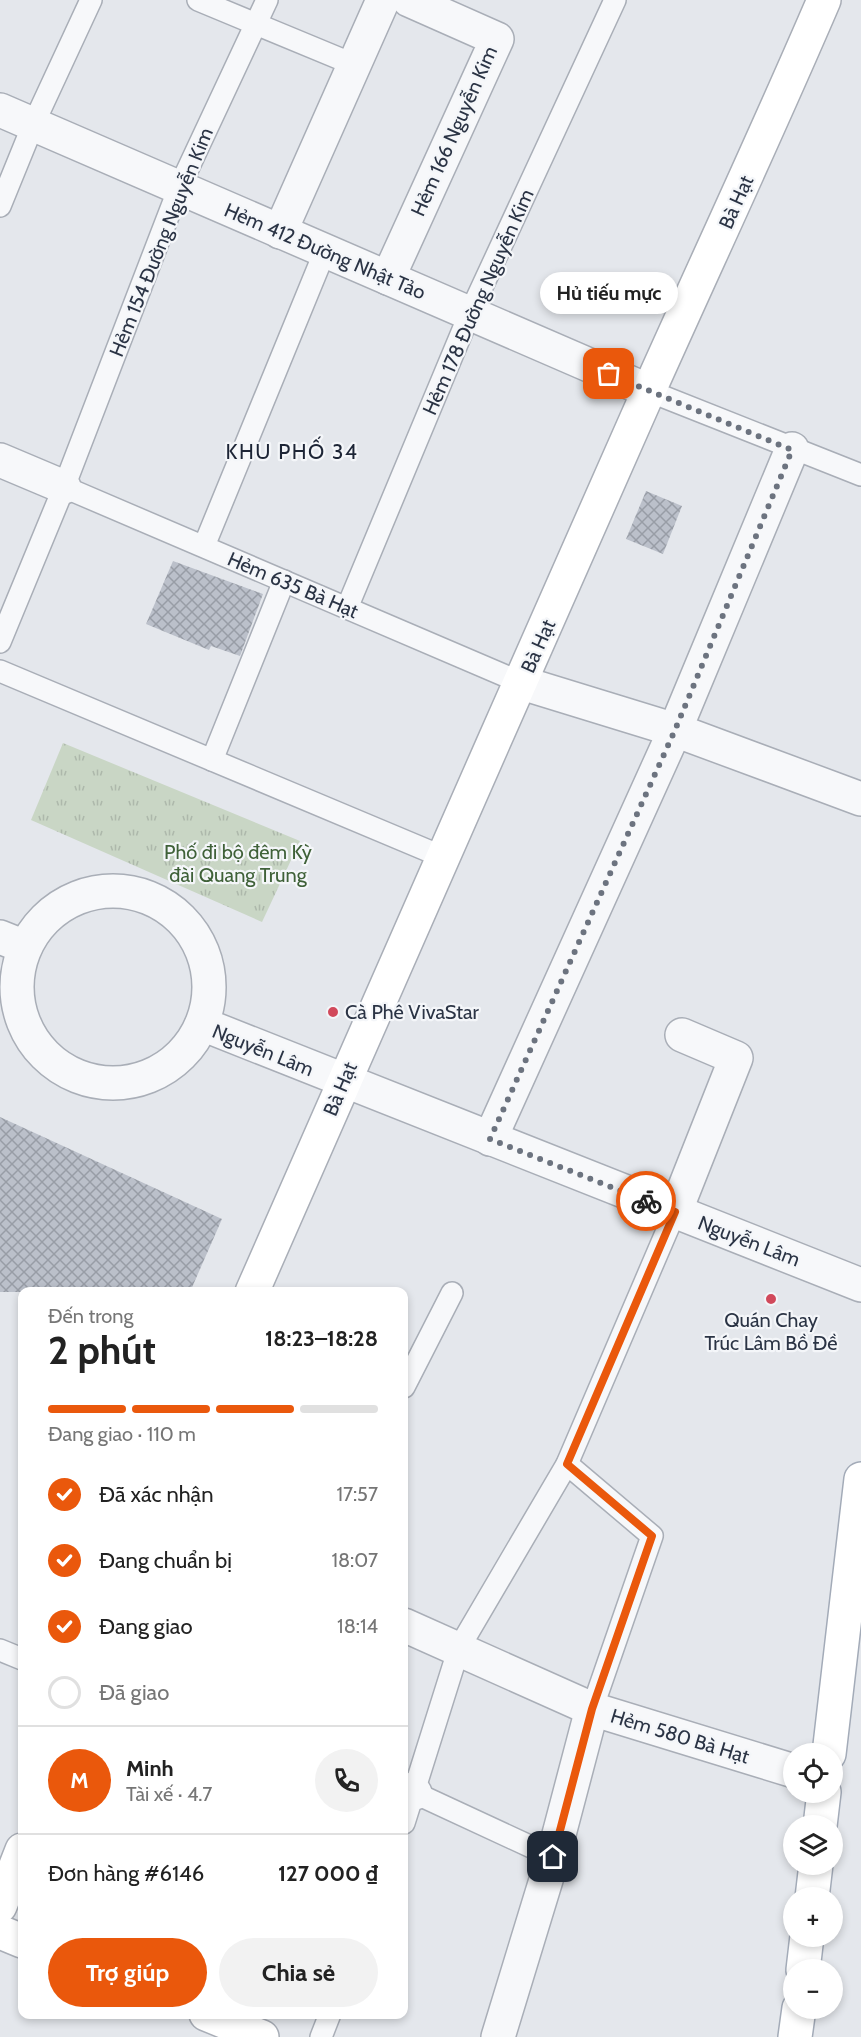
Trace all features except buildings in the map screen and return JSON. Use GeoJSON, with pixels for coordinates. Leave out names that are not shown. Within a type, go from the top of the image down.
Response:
{"type":"FeatureCollection","features":[{"type":"Feature","properties":{"kind":"street"},"geometry":{"type":"LineString","coordinates":[[280,232],[383,0]]}},
{"type":"Feature","properties":{"kind":"street","name":"Hẻm 166 Nguyễn Kim"},"geometry":{"type":"LineString","coordinates":[[388,278],[496,39],[446,7],[409,0]]}},
{"type":"Feature","properties":{"kind":"street","name":"Bà Hạt"},"geometry":{"type":"LineString","coordinates":[[254,1287],[342,1082],[522,683],[649,391],[727,222],[824,0]]}},
{"type":"Feature","properties":{"kind":"street","name":"Hẻm 412 Đường Nhật Tảo"},"geometry":{"type":"LineString","coordinates":[[0,110],[649,391]]}},
{"type":"Feature","properties":{"kind":"street"},"geometry":{"type":"LineString","coordinates":[[490,1139],[675,730],[792,450]]}},
{"type":"Feature","properties":{"kind":"street"},"geometry":{"type":"LineString","coordinates":[[0,460],[64,487]]}},
{"type":"Feature","properties":{"kind":"street"},"geometry":{"type":"LineString","coordinates":[[522,683],[675,730],[861,799]]}},
{"type":"Feature","properties":{"kind":"street"},"geometry":{"type":"LineString","coordinates":[[124,891],[153,899],[178,915],[197,937],[207,966],[210,996],[202,1024],[186,1051],[163,1070],[135,1082],[104,1084],[75,1076],[49,1060],[30,1036],[19,1007],[13,942],[66,904],[94,893],[124,891]]}},
{"type":"Feature","properties":{"kind":"street","name":"Nguyễn Lâm"},"geometry":{"type":"LineString","coordinates":[[202,1024],[342,1082],[861,1285]]}},
{"type":"Feature","properties":{"kind":"street"},"geometry":{"type":"LineString","coordinates":[[675,1212],[736,1058],[682,1035]]}},
{"type":"Feature","properties":{"kind":"street"},"geometry":{"type":"LineString","coordinates":[[830,1743],[861,1479]]}},
{"type":"Feature","properties":{"kind":"street","name":"Hẻm 580 Bà Hạt"},"geometry":{"type":"LineString","coordinates":[[408,1627],[592,1709],[783,1768]]}},
{"type":"Feature","properties":{"kind":"street"},"geometry":{"type":"LineString","coordinates":[[498,2037],[553,1857],[592,1709]]}},
{"type":"Feature","properties":{"kind":"street"},"geometry":{"type":"LineString","coordinates":[[0,1906],[18,1860]]}},
{"type":"Feature","properties":{"kind":"street"},"geometry":{"type":"LineString","coordinates":[[0,1932],[18,1939]]}},
{"type":"Feature","properties":{"kind":"street"},"geometry":{"type":"LineString","coordinates":[[795,2037],[797,2019]]}},
{"type":"Feature","properties":{"kind":"street"},"geometry":{"type":"LineString","coordinates":[[215,2024],[262,2037]]}},
{"type":"Feature","properties":{"kind":"lane"},"geometry":{"type":"LineString","coordinates":[[0,206],[33,124],[91,0]]}},
{"type":"Feature","properties":{"kind":"lane"},"geometry":{"type":"LineString","coordinates":[[198,0],[355,65]]}},
{"type":"Feature","properties":{"kind":"lane","name":"Hẻm 154 Đường Nguyễn Kim"},"geometry":{"type":"LineString","coordinates":[[0,642],[64,487],[179,188],[267,0]]}},
{"type":"Feature","properties":{"kind":"lane","name":"Hẻm 178 Đường Nguyễn Kim"},"geometry":{"type":"LineString","coordinates":[[347,608],[470,313],[615,0]]}},
{"type":"Feature","properties":{"kind":"lane"},"geometry":{"type":"LineString","coordinates":[[204,546],[325,251]]}},
{"type":"Feature","properties":{"kind":"lane"},"geometry":{"type":"LineString","coordinates":[[649,391],[792,450],[861,475]]}},
{"type":"Feature","properties":{"kind":"lane","name":"Hẻm 635 Bà Hạt"},"geometry":{"type":"LineString","coordinates":[[64,487],[522,683]]}},
{"type":"Feature","properties":{"kind":"lane"},"geometry":{"type":"LineString","coordinates":[[212,760],[284,581]]}},
{"type":"Feature","properties":{"kind":"lane"},"geometry":{"type":"LineString","coordinates":[[0,671],[443,857]]}},
{"type":"Feature","properties":{"kind":"lane"},"geometry":{"type":"LineString","coordinates":[[553,1857],[409,1791],[459,1648],[567,1464],[675,1212]]}},
{"type":"Feature","properties":{"kind":"lane"},"geometry":{"type":"LineString","coordinates":[[408,1379],[452,1293]]}},
{"type":"Feature","properties":{"kind":"lane"},"geometry":{"type":"LineString","coordinates":[[567,1464],[652,1536],[592,1709]]}},
{"type":"Feature","properties":{"kind":"lane"},"geometry":{"type":"LineString","coordinates":[[0,1650],[18,1657]]}},
{"type":"Feature","properties":{"kind":"lane"},"geometry":{"type":"LineString","coordinates":[[321,2037],[328,2019]]}},
{"type":"Feature","properties":{"kind":"green space","name":"Phố đi bộ đêm Kỳ đài Quang Trung"},"geometry":{"type":"Polygon","coordinates":[[[63,743],[300,841],[262,922],[31,820],[63,743]]]}},
{"type":"Feature","properties":{"kind":"way so far"},"geometry":{"type":"LineString","coordinates":[[609,374],[792,450],[675,730],[490,1139],[646,1201]]}},
{"type":"Feature","properties":{"kind":"place","name":"Hủ tiếu mực"},"geometry":{"type":"Point","coordinates":[609,374]}},
{"type":"Feature","properties":{"kind":"place","name":"Cà Phê VivaStar"},"geometry":{"type":"Point","coordinates":[333,1012]}},
{"type":"Feature","properties":{"kind":"place","name":"Quán Chay Trúc Lâm Bồ Đề"},"geometry":{"type":"Point","coordinates":[771,1299]}},
{"type":"Feature","properties":{"kind":"district","name":"KHU PHỐ 34"},"geometry":{"type":"Point","coordinates":[292,451]}},
{"type":"Feature","properties":{"kind":"route"},"geometry":{"type":"LineString","coordinates":[[553,1857],[592,1709],[652,1536],[567,1464],[675,1212],[646,1201]]}}]}
